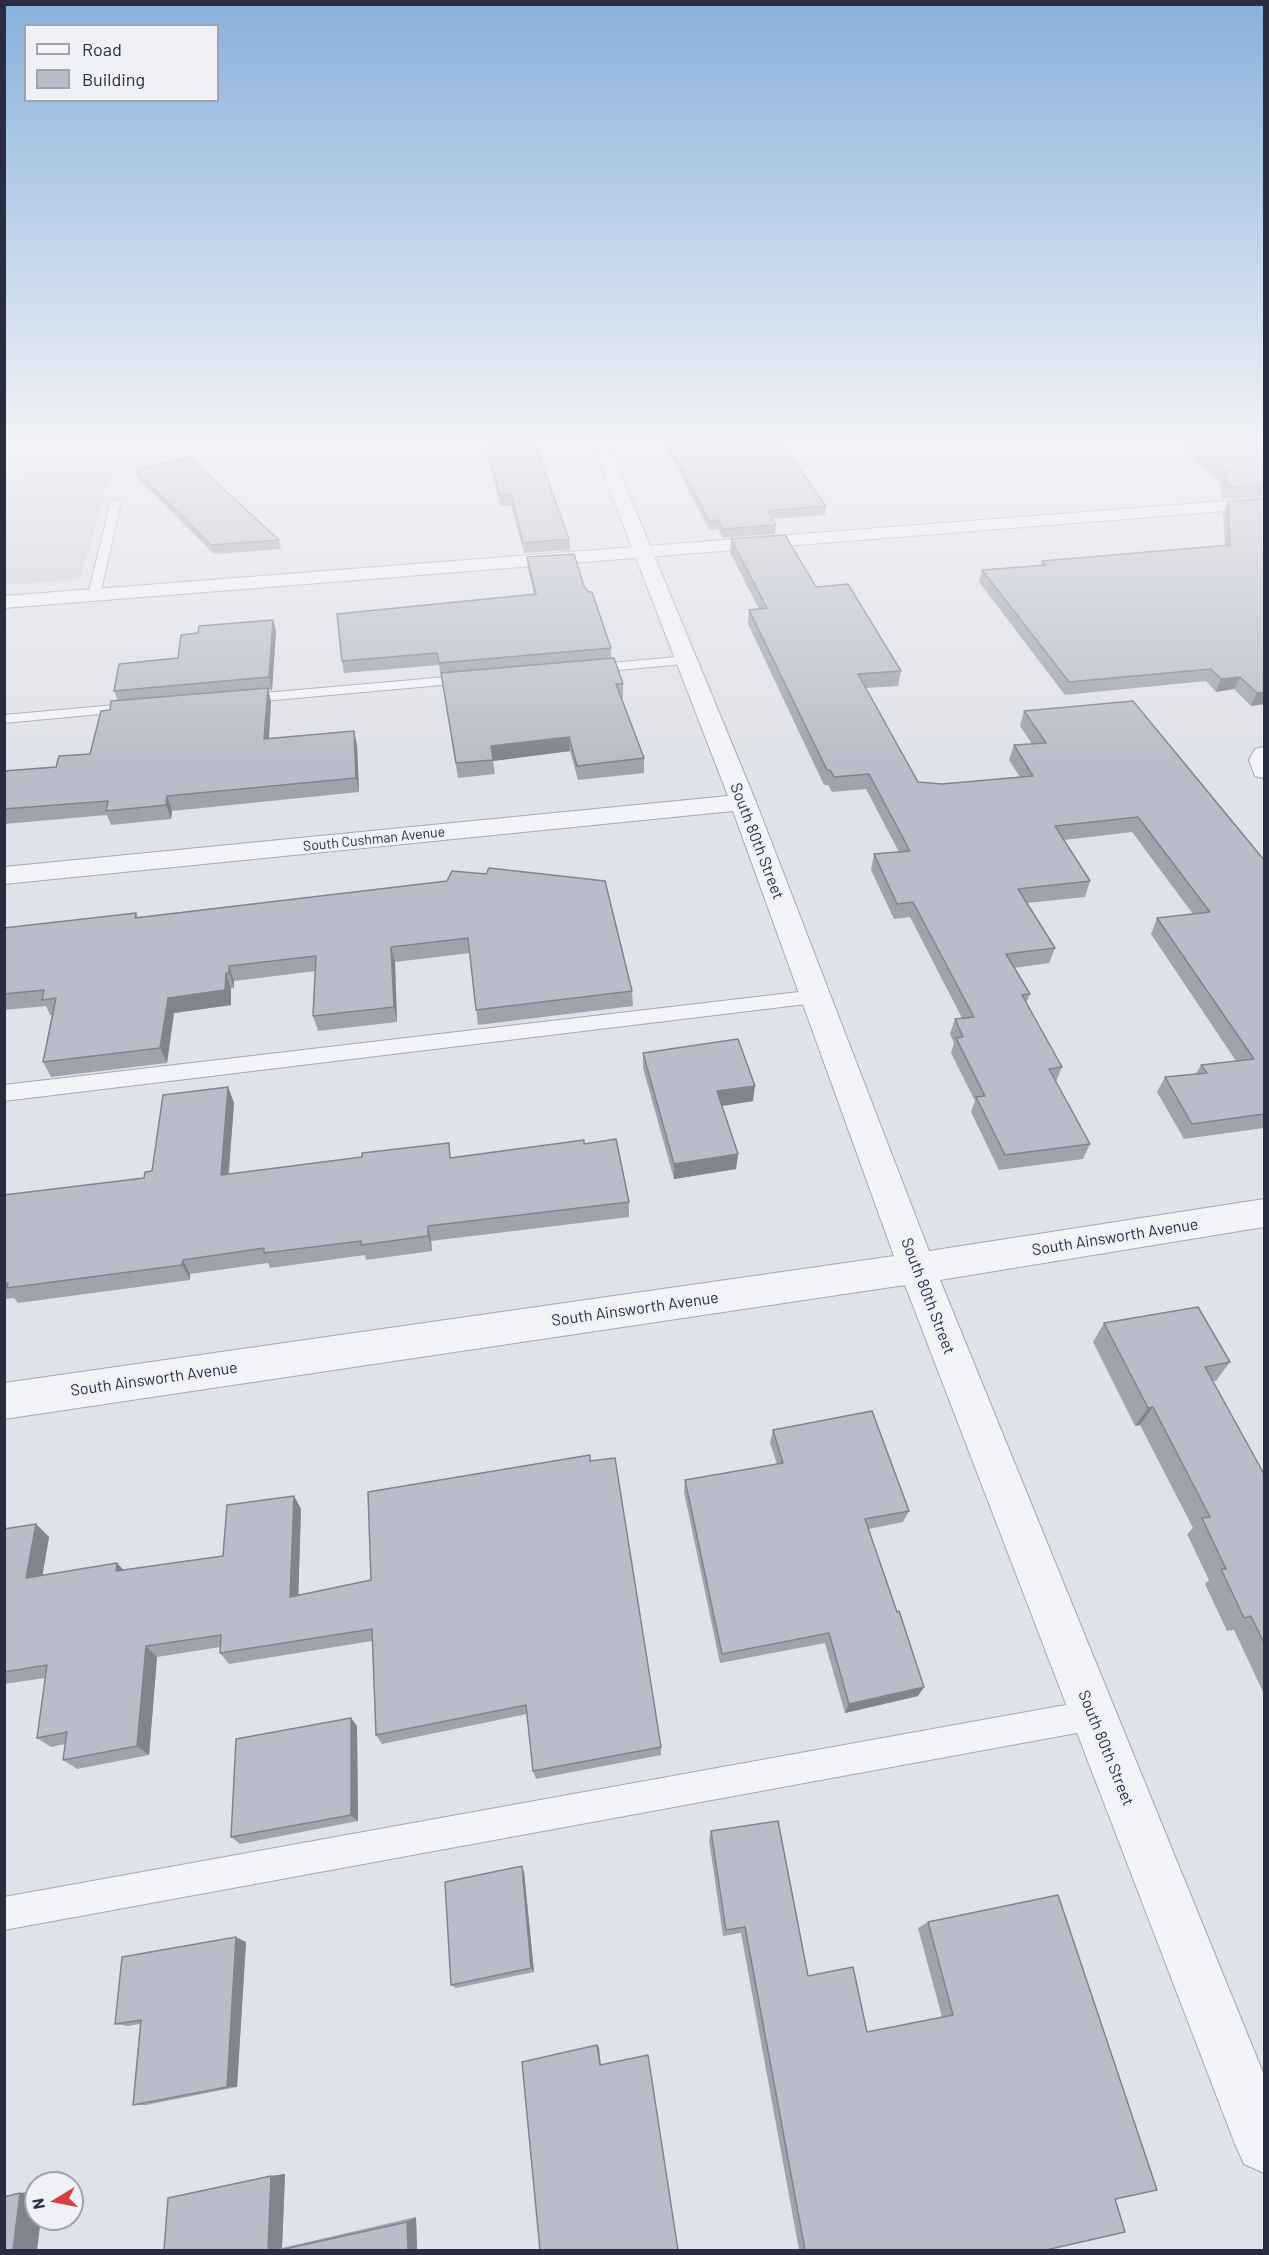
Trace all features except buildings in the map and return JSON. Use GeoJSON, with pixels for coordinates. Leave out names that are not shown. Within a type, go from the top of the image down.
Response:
{"type":"FeatureCollection","features":[{"type":"Feature","properties":{"kind":"street"},"geometry":{"type":"LineString","coordinates":[[4,602],[680,549]]}},
{"type":"Feature","properties":{"kind":"street","name":"South 80th Street"},"geometry":{"type":"LineString","coordinates":[[645,552],[743,802],[917,1268],[1264,2144]]}},
{"type":"Feature","properties":{"kind":"street","name":"South Cushman Avenue"},"geometry":{"type":"LineString","coordinates":[[4,876],[743,802]]}},
{"type":"Feature","properties":{"kind":"street","name":"South Ainsworth Avenue"},"geometry":{"type":"LineString","coordinates":[[4,1401],[917,1268],[1264,1213]]}},
{"type":"Feature","properties":{"kind":"lane"},"geometry":{"type":"LineString","coordinates":[[93,595],[104,549]]}},
{"type":"Feature","properties":{"kind":"lane"},"geometry":{"type":"LineString","coordinates":[[570,670],[688,660]]}},
{"type":"Feature","properties":{"kind":"lane"},"geometry":{"type":"LineString","coordinates":[[228,700],[488,678]]}},
{"type":"Feature","properties":{"kind":"lane"},"geometry":{"type":"LineString","coordinates":[[4,719],[158,706]]}},
{"type":"Feature","properties":{"kind":"lane"},"geometry":{"type":"LineString","coordinates":[[4,1093],[816,997]]}},
{"type":"Feature","properties":{"kind":"lane"},"geometry":{"type":"LineString","coordinates":[[4,1914],[1093,1715]]}},
{"type":"Feature","properties":{"kind":"shaded area"},"geometry":{"type":"Polygon","coordinates":[[[5,549],[89,549],[80,579],[5,585],[5,549]]]}}]}
